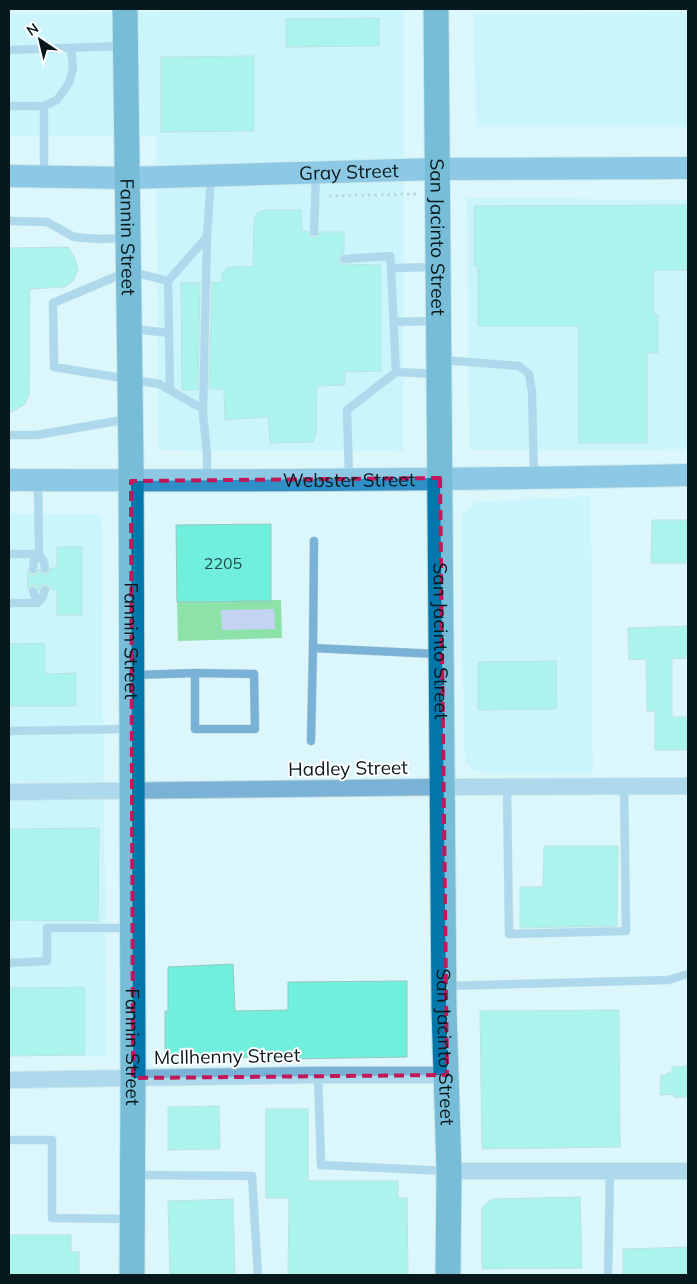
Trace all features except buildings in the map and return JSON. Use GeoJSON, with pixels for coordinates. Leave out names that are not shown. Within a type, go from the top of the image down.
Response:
{"type":"FeatureCollection","features":[{"type":"Feature","properties":{"kind":"main road","name":"Fannin Street"},"geometry":{"type":"LineString","coordinates":[[125,9],[131,481],[132,1275]]}},
{"type":"Feature","properties":{"kind":"main road","name":"San Jacinto Street"},"geometry":{"type":"LineString","coordinates":[[436,9],[444,986],[449,1171],[448,1275]]}},
{"type":"Feature","properties":{"kind":"main road","name":"Gray Street"},"geometry":{"type":"LineString","coordinates":[[9,176],[128,178],[437,169],[688,168]]}},
{"type":"Feature","properties":{"kind":"main road","name":"Webster Street"},"geometry":{"type":"LineString","coordinates":[[9,480],[131,481],[688,475]]}},
{"type":"Feature","properties":{"kind":"street","name":"Hadley Street"},"geometry":{"type":"LineString","coordinates":[[9,792],[688,786]]}},
{"type":"Feature","properties":{"kind":"street","name":"McIlhenny Street"},"geometry":{"type":"LineString","coordinates":[[9,1080],[446,1074]]}},
{"type":"Feature","properties":{"kind":"street"},"geometry":{"type":"LineString","coordinates":[[449,1171],[688,1171]]}},
{"type":"Feature","properties":{"kind":"lane"},"geometry":{"type":"LineString","coordinates":[[9,50],[126,46]]}},
{"type":"Feature","properties":{"kind":"lane"},"geometry":{"type":"LineString","coordinates":[[9,106],[44,106],[57,100],[69,83],[72,68],[71,48]]}},
{"type":"Feature","properties":{"kind":"lane"},"geometry":{"type":"LineString","coordinates":[[44,106],[44,177]]}},
{"type":"Feature","properties":{"kind":"lane"},"geometry":{"type":"LineString","coordinates":[[314,232],[316,173]]}},
{"type":"Feature","properties":{"kind":"lane"},"geometry":{"type":"LineString","coordinates":[[207,480],[203,409],[207,237],[211,176]]}},
{"type":"Feature","properties":{"kind":"lane"},"geometry":{"type":"LineString","coordinates":[[9,221],[47,222],[74,237],[100,239],[128,237]]}},
{"type":"Feature","properties":{"kind":"lane"},"geometry":{"type":"LineString","coordinates":[[170,390],[168,281],[207,237]]}},
{"type":"Feature","properties":{"kind":"lane"},"geometry":{"type":"LineString","coordinates":[[344,259],[390,256],[396,372]]}},
{"type":"Feature","properties":{"kind":"lane"},"geometry":{"type":"LineString","coordinates":[[391,268],[438,267]]}},
{"type":"Feature","properties":{"kind":"lane"},"geometry":{"type":"LineString","coordinates":[[168,281],[129,271],[53,304],[54,367],[160,384],[203,409]]}},
{"type":"Feature","properties":{"kind":"lane"},"geometry":{"type":"LineString","coordinates":[[394,322],[438,321]]}},
{"type":"Feature","properties":{"kind":"lane"},"geometry":{"type":"LineString","coordinates":[[129,329],[169,333]]}},
{"type":"Feature","properties":{"kind":"lane"},"geometry":{"type":"LineString","coordinates":[[349,479],[346,410],[396,372],[439,367],[519,366],[528,374],[532,392],[534,478]]}},
{"type":"Feature","properties":{"kind":"lane"},"geometry":{"type":"LineString","coordinates":[[9,435],[37,435],[130,418]]}},
{"type":"Feature","properties":{"kind":"lane"},"geometry":{"type":"LineString","coordinates":[[38,480],[39,554],[44,562],[45,569]]}},
{"type":"Feature","properties":{"kind":"lane"},"geometry":{"type":"LineString","coordinates":[[311,740],[314,648],[314,541]]}},
{"type":"Feature","properties":{"kind":"lane"},"geometry":{"type":"LineString","coordinates":[[9,554],[39,554]]}},
{"type":"Feature","properties":{"kind":"lane"},"geometry":{"type":"LineString","coordinates":[[33,569],[34,560],[39,554]]}},
{"type":"Feature","properties":{"kind":"lane"},"geometry":{"type":"LineString","coordinates":[[9,602],[37,603],[42,598],[45,590]]}},
{"type":"Feature","properties":{"kind":"lane"},"geometry":{"type":"LineString","coordinates":[[33,591],[37,603]]}},
{"type":"Feature","properties":{"kind":"lane"},"geometry":{"type":"LineString","coordinates":[[314,648],[442,654]]}},
{"type":"Feature","properties":{"kind":"lane"},"geometry":{"type":"LineString","coordinates":[[132,676],[196,673],[254,674],[255,729],[195,729],[196,673]]}},
{"type":"Feature","properties":{"kind":"lane"},"geometry":{"type":"LineString","coordinates":[[9,731],[132,729]]}},
{"type":"Feature","properties":{"kind":"lane"},"geometry":{"type":"LineString","coordinates":[[507,787],[509,934],[626,931],[624,786]]}},
{"type":"Feature","properties":{"kind":"lane"},"geometry":{"type":"LineString","coordinates":[[9,964],[47,961],[47,928],[132,928]]}},
{"type":"Feature","properties":{"kind":"lane"},"geometry":{"type":"LineString","coordinates":[[444,986],[668,980],[688,974]]}},
{"type":"Feature","properties":{"kind":"lane"},"geometry":{"type":"LineString","coordinates":[[318,1075],[321,1165],[449,1171]]}},
{"type":"Feature","properties":{"kind":"lane"},"geometry":{"type":"LineString","coordinates":[[9,1140],[52,1140],[52,1218],[132,1219]]}},
{"type":"Feature","properties":{"kind":"lane"},"geometry":{"type":"LineString","coordinates":[[608,1275],[610,1171]]}},
{"type":"Feature","properties":{"kind":"lane"},"geometry":{"type":"LineString","coordinates":[[132,1175],[252,1176],[258,1275]]}},
{"type":"Feature","properties":{"kind":"highlighted area"},"geometry":{"type":"Polygon","coordinates":[[[440,478],[447,1075],[133,1078],[131,481],[440,478]]]}},
{"type":"Feature","properties":{"kind":"shaded area"},"geometry":{"type":"Polygon","coordinates":[[[404,9],[403,451],[158,450],[156,136],[9,136],[9,14],[404,9]]]}},
{"type":"Feature","properties":{"kind":"shaded area"},"geometry":{"type":"Polygon","coordinates":[[[688,12],[688,127],[476,127],[474,14],[688,12]]]}},
{"type":"Feature","properties":{"kind":"shaded area"},"geometry":{"type":"Polygon","coordinates":[[[467,198],[688,200],[688,449],[469,450],[467,198]]]}},
{"type":"Feature","properties":{"kind":"shaded area"},"geometry":{"type":"Polygon","coordinates":[[[591,496],[593,773],[486,773],[472,770],[466,762],[464,751],[461,523],[463,515],[477,502],[591,496]]]}},
{"type":"Feature","properties":{"kind":"shaded area"},"geometry":{"type":"Polygon","coordinates":[[[9,513],[101,514],[107,1056],[9,1056],[9,513]]]}},
{"type":"Feature","properties":{"kind":"shaded area"},"geometry":{"type":"Polygon","coordinates":[[[274,609],[275,629],[222,630],[221,610],[274,609]]]}},
{"type":"Feature","properties":{"kind":"green space"},"geometry":{"type":"Polygon","coordinates":[[[281,600],[282,638],[178,641],[177,602],[281,600]]]}}]}
